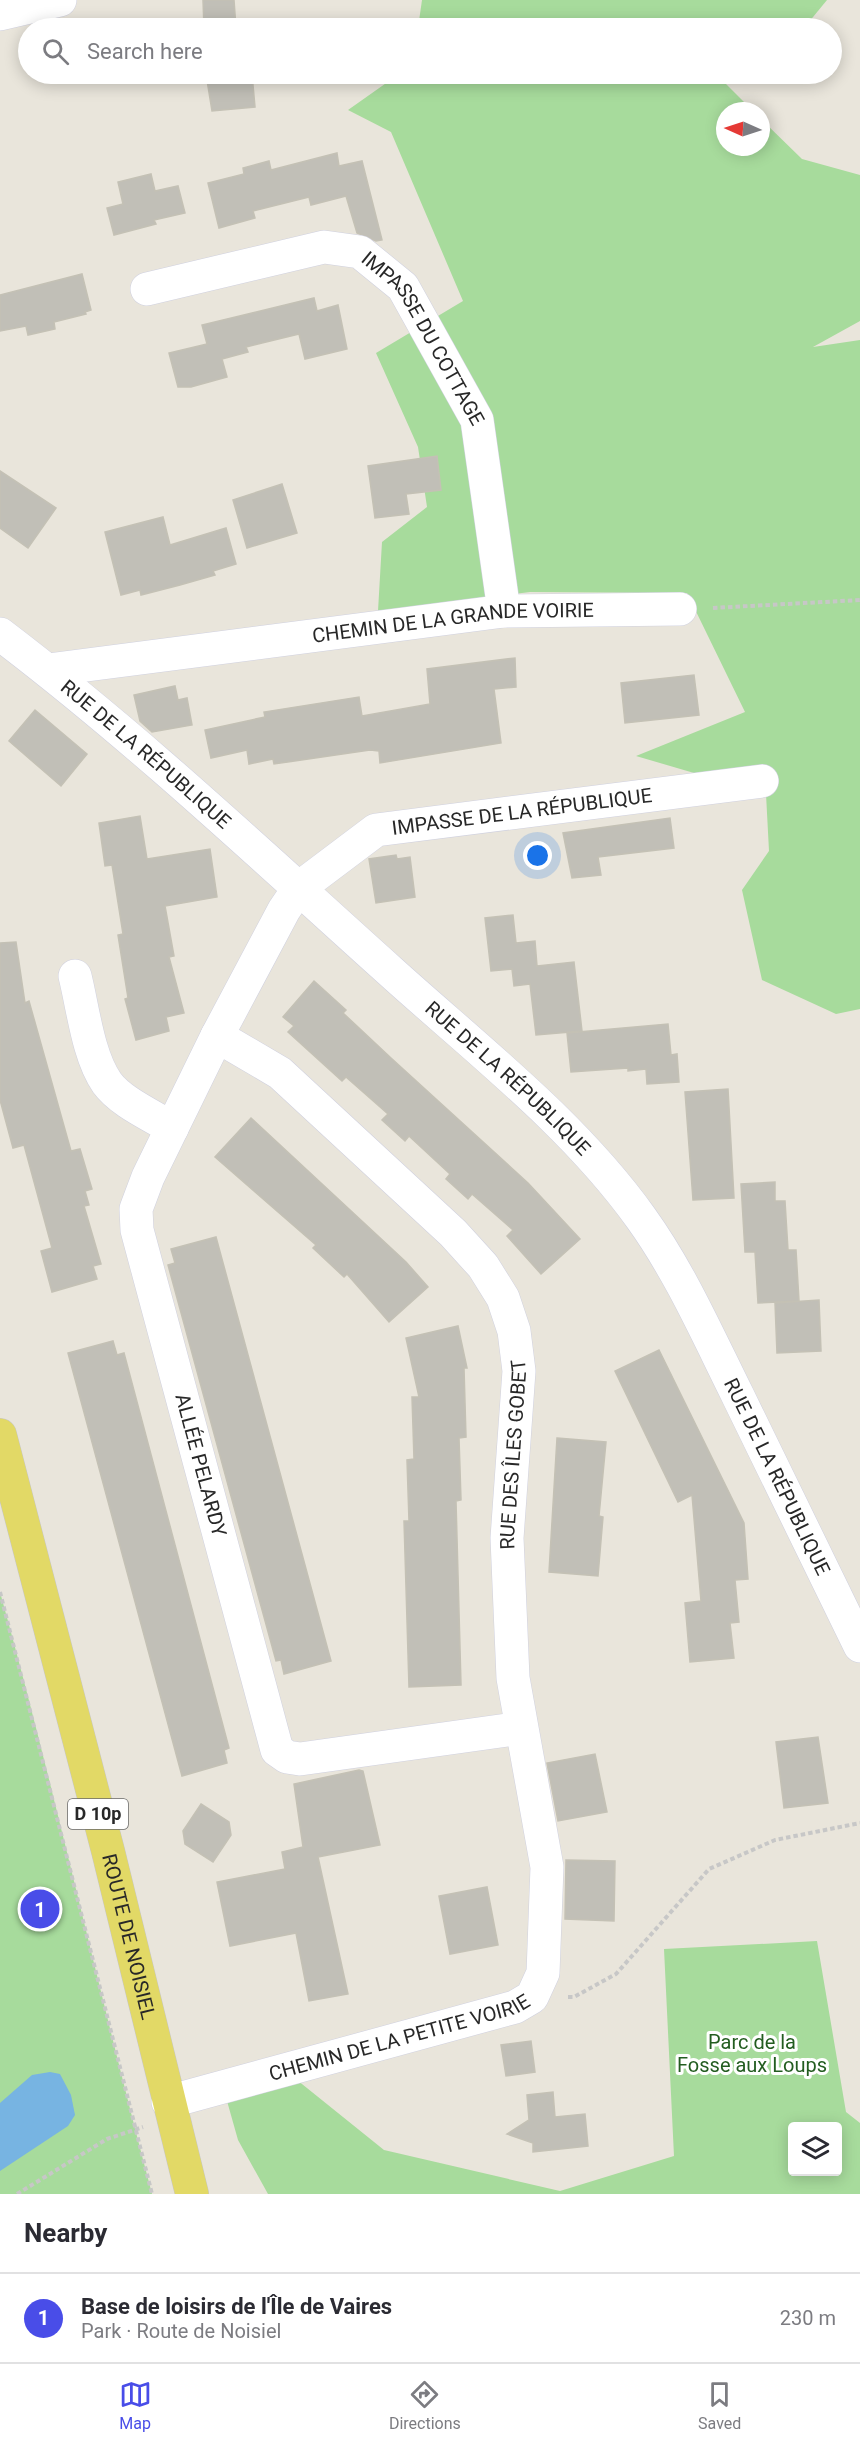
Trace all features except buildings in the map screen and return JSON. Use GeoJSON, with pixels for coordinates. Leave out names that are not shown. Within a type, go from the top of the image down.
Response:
{"type":"FeatureCollection","features":[{"type":"Feature","properties":{"kind":"main road","name":"ROUTE DE NOISIEL"},"geometry":{"type":"LineString","coordinates":[[0,1435],[108,1851],[192,2194]]}},
{"type":"Feature","properties":{"kind":"street"},"geometry":{"type":"LineString","coordinates":[[0,14],[54,1]]}},
{"type":"Feature","properties":{"kind":"street","name":"IMPASSE DU COTTAGE"},"geometry":{"type":"LineString","coordinates":[[147,289],[324,247],[360,252],[403,287],[477,420],[504,611]]}},
{"type":"Feature","properties":{"kind":"street","name":"CHEMIN DE LA GRANDE VOIRIE"},"geometry":{"type":"LineString","coordinates":[[48,670],[504,611],[680,609]]}},
{"type":"Feature","properties":{"kind":"street","name":"RUE DE LA RÉPUBLIQUE"},"geometry":{"type":"LineString","coordinates":[[0,634],[48,670],[143,749],[299,888],[567,1133],[640,1217],[699,1316],[860,1646]]}},
{"type":"Feature","properties":{"kind":"street","name":"IMPASSE DE LA RÉPUBLIQUE"},"geometry":{"type":"LineString","coordinates":[[299,888],[376,830],[762,781]]}},
{"type":"Feature","properties":{"kind":"street"},"geometry":{"type":"LineString","coordinates":[[75,976],[97,1064],[107,1083],[119,1095],[171,1128],[284,910],[299,888]]}},
{"type":"Feature","properties":{"kind":"street","name":"RUE DES ÎLES GOBET"},"geometry":{"type":"LineString","coordinates":[[217,1036],[288,1081],[453,1233],[483,1266],[503,1298],[514,1331],[519,1371],[507,1538],[513,1678],[547,1867],[543,1973],[532,1997]]}},
{"type":"Feature","properties":{"kind":"street","name":"ALLÉE PELARDY"},"geometry":{"type":"LineString","coordinates":[[171,1128],[136,1209],[137,1230],[277,1750],[287,1757],[300,1759],[521,1728]]}},
{"type":"Feature","properties":{"kind":"street","name":"CHEMIN DE LA PETITE VOIRIE"},"geometry":{"type":"LineString","coordinates":[[168,2102],[515,2007],[532,1997]]}},
{"type":"Feature","properties":{"kind":"path"},"geometry":{"type":"LineString","coordinates":[[680,609],[860,600]]}},
{"type":"Feature","properties":{"kind":"path","name":"ROUTE DE NOISIEL"},"geometry":{"type":"LineString","coordinates":[[0,1592],[152,2194]]}},
{"type":"Feature","properties":{"kind":"path","name":"CHEMIN DE LA PETITE VOIRIE"},"geometry":{"type":"LineString","coordinates":[[532,1997],[574,1997],[616,1974],[710,1869],[775,1840],[860,1824]]}},
{"type":"Feature","properties":{"kind":"path"},"geometry":{"type":"LineString","coordinates":[[18,2194],[107,2139],[135,2129]]}},
{"type":"Feature","properties":{"kind":"green space"},"geometry":{"type":"Polygon","coordinates":[[[422,0],[827,0],[812,18],[419,18],[422,0]]]}},
{"type":"Feature","properties":{"kind":"green space"},"geometry":{"type":"Polygon","coordinates":[[[385,84],[726,84],[744,102],[716,102],[716,156],[770,156],[770,128],[802,159],[860,175],[860,321],[813,347],[860,340],[860,1009],[836,1014],[762,980],[742,890],[769,851],[766,794],[636,756],[745,712],[687,593],[530,592],[378,611],[382,542],[427,507],[418,447],[376,353],[463,301],[391,132],[348,110],[385,84]]]}},
{"type":"Feature","properties":{"kind":"green space"},"geometry":{"type":"Polygon","coordinates":[[[0,1592],[40,1742],[152,2194],[0,2194],[0,1592]]]}},
{"type":"Feature","properties":{"kind":"green space","name":"Parc de la Fosse aux Loups"},"geometry":{"type":"Polygon","coordinates":[[[817,1941],[846,2112],[860,2123],[860,2194],[268,2194],[238,2140],[227,2101],[297,2080],[384,2150],[560,2191],[674,2156],[664,1949],[817,1941]]]}},
{"type":"Feature","properties":{"kind":"water"},"geometry":{"type":"Polygon","coordinates":[[[50,2072],[60,2074],[71,2095],[75,2115],[68,2126],[0,2171],[0,2103],[32,2075],[50,2072]]]}},
{"type":"Feature","properties":{"kind":"place","name":"Base de loisirs de l'Île de Vaires"},"geometry":{"type":"Point","coordinates":[40,1909]}}]}
